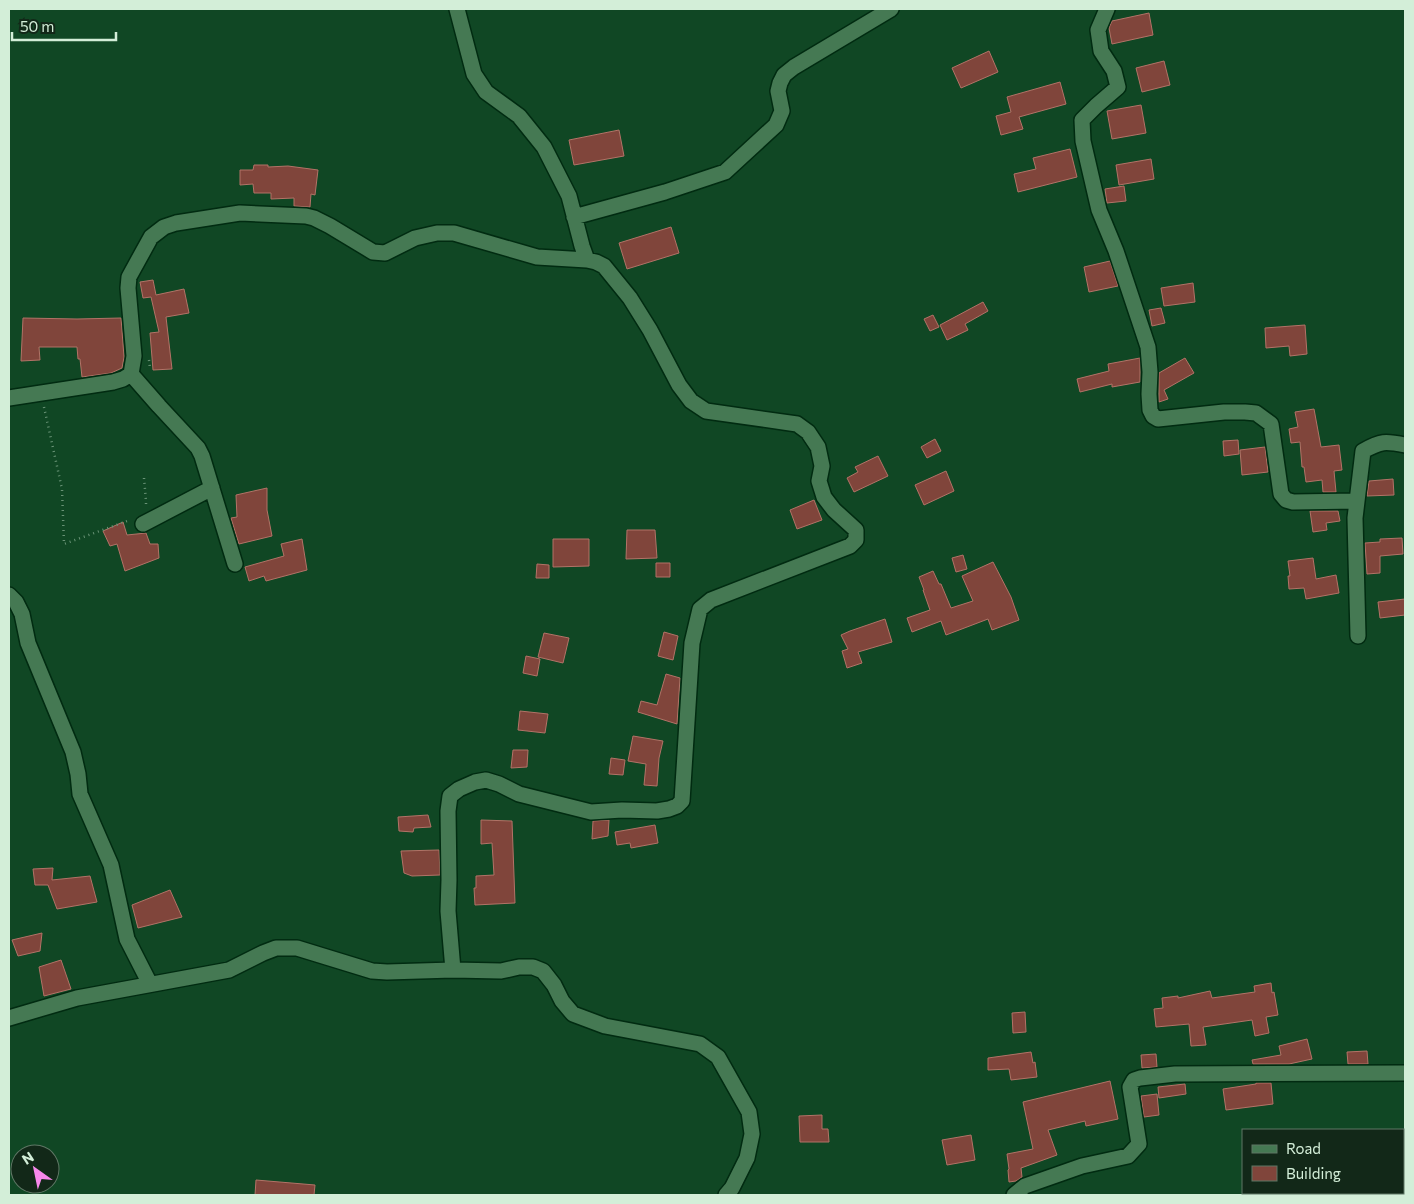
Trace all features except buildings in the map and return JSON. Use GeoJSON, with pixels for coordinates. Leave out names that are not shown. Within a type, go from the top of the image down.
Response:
{"type":"FeatureCollection","features":[{"type":"Feature","properties":{"kind":"street"},"geometry":{"type":"LineString","coordinates":[[457,9],[474,74],[486,92],[519,116],[544,148],[569,196],[587,260]]}},
{"type":"Feature","properties":{"kind":"street"},"geometry":{"type":"LineString","coordinates":[[574,217],[665,192],[725,172],[776,125],[782,111],[778,91],[784,75],[794,67],[891,9]]}},
{"type":"Feature","properties":{"kind":"street"},"geometry":{"type":"LineString","coordinates":[[1107,9],[1098,30],[1101,51],[1114,71],[1118,87],[1082,120],[1083,141],[1099,210],[1116,251],[1148,347],[1150,410],[1153,416],[1158,419],[1224,412],[1256,413],[1271,424],[1281,494],[1286,500],[1293,502],[1357,501]]}},
{"type":"Feature","properties":{"kind":"street"},"geometry":{"type":"LineString","coordinates":[[235,564],[198,448],[132,374],[134,356],[128,288],[129,277],[151,237],[164,227],[176,223],[240,213],[306,216],[330,226],[373,252],[385,253],[416,238],[437,233],[454,233],[537,257],[596,262],[604,266],[630,298],[650,330],[679,385],[691,401],[706,411],[797,424],[808,432],[818,447],[822,466],[819,481],[824,497],[834,510],[856,530],[856,540],[850,546],[711,600],[700,609],[692,643],[682,800],[677,806],[657,811],[622,810],[591,812],[519,794],[486,780],[475,782],[459,789],[450,796],[448,811],[448,911],[453,970]]}},
{"type":"Feature","properties":{"kind":"street"},"geometry":{"type":"LineString","coordinates":[[9,398],[113,382],[124,379],[132,374]]}},
{"type":"Feature","properties":{"kind":"street"},"geometry":{"type":"LineString","coordinates":[[1358,636],[1355,518],[1363,451],[1377,444],[1389,441],[1405,445]]}},
{"type":"Feature","properties":{"kind":"street"},"geometry":{"type":"LineString","coordinates":[[143,524],[212,488]]}},
{"type":"Feature","properties":{"kind":"street"},"geometry":{"type":"LineString","coordinates":[[9,595],[16,602],[22,614],[28,643],[73,752],[80,794],[110,865],[127,938],[150,984]]}},
{"type":"Feature","properties":{"kind":"street"},"geometry":{"type":"LineString","coordinates":[[9,1018],[77,998],[230,970],[263,952],[276,948],[297,948],[372,971],[501,971],[519,967],[533,967],[543,971],[554,985],[562,1001],[573,1014],[605,1026],[700,1044],[718,1057],[749,1112],[752,1134],[747,1158],[732,1188],[726,1195]]}},
{"type":"Feature","properties":{"kind":"street"},"geometry":{"type":"LineString","coordinates":[[1014,1195],[1026,1186],[1082,1166],[1128,1156],[1139,1144],[1130,1087],[1134,1080],[1140,1078],[1175,1074],[1405,1073]]}},
{"type":"Feature","properties":{"kind":"path"},"geometry":{"type":"LineString","coordinates":[[149,358],[150,368]]}},
{"type":"Feature","properties":{"kind":"path"},"geometry":{"type":"LineString","coordinates":[[41,393],[62,489],[64,544],[133,519],[143,524],[146,501],[144,478]]}}]}
